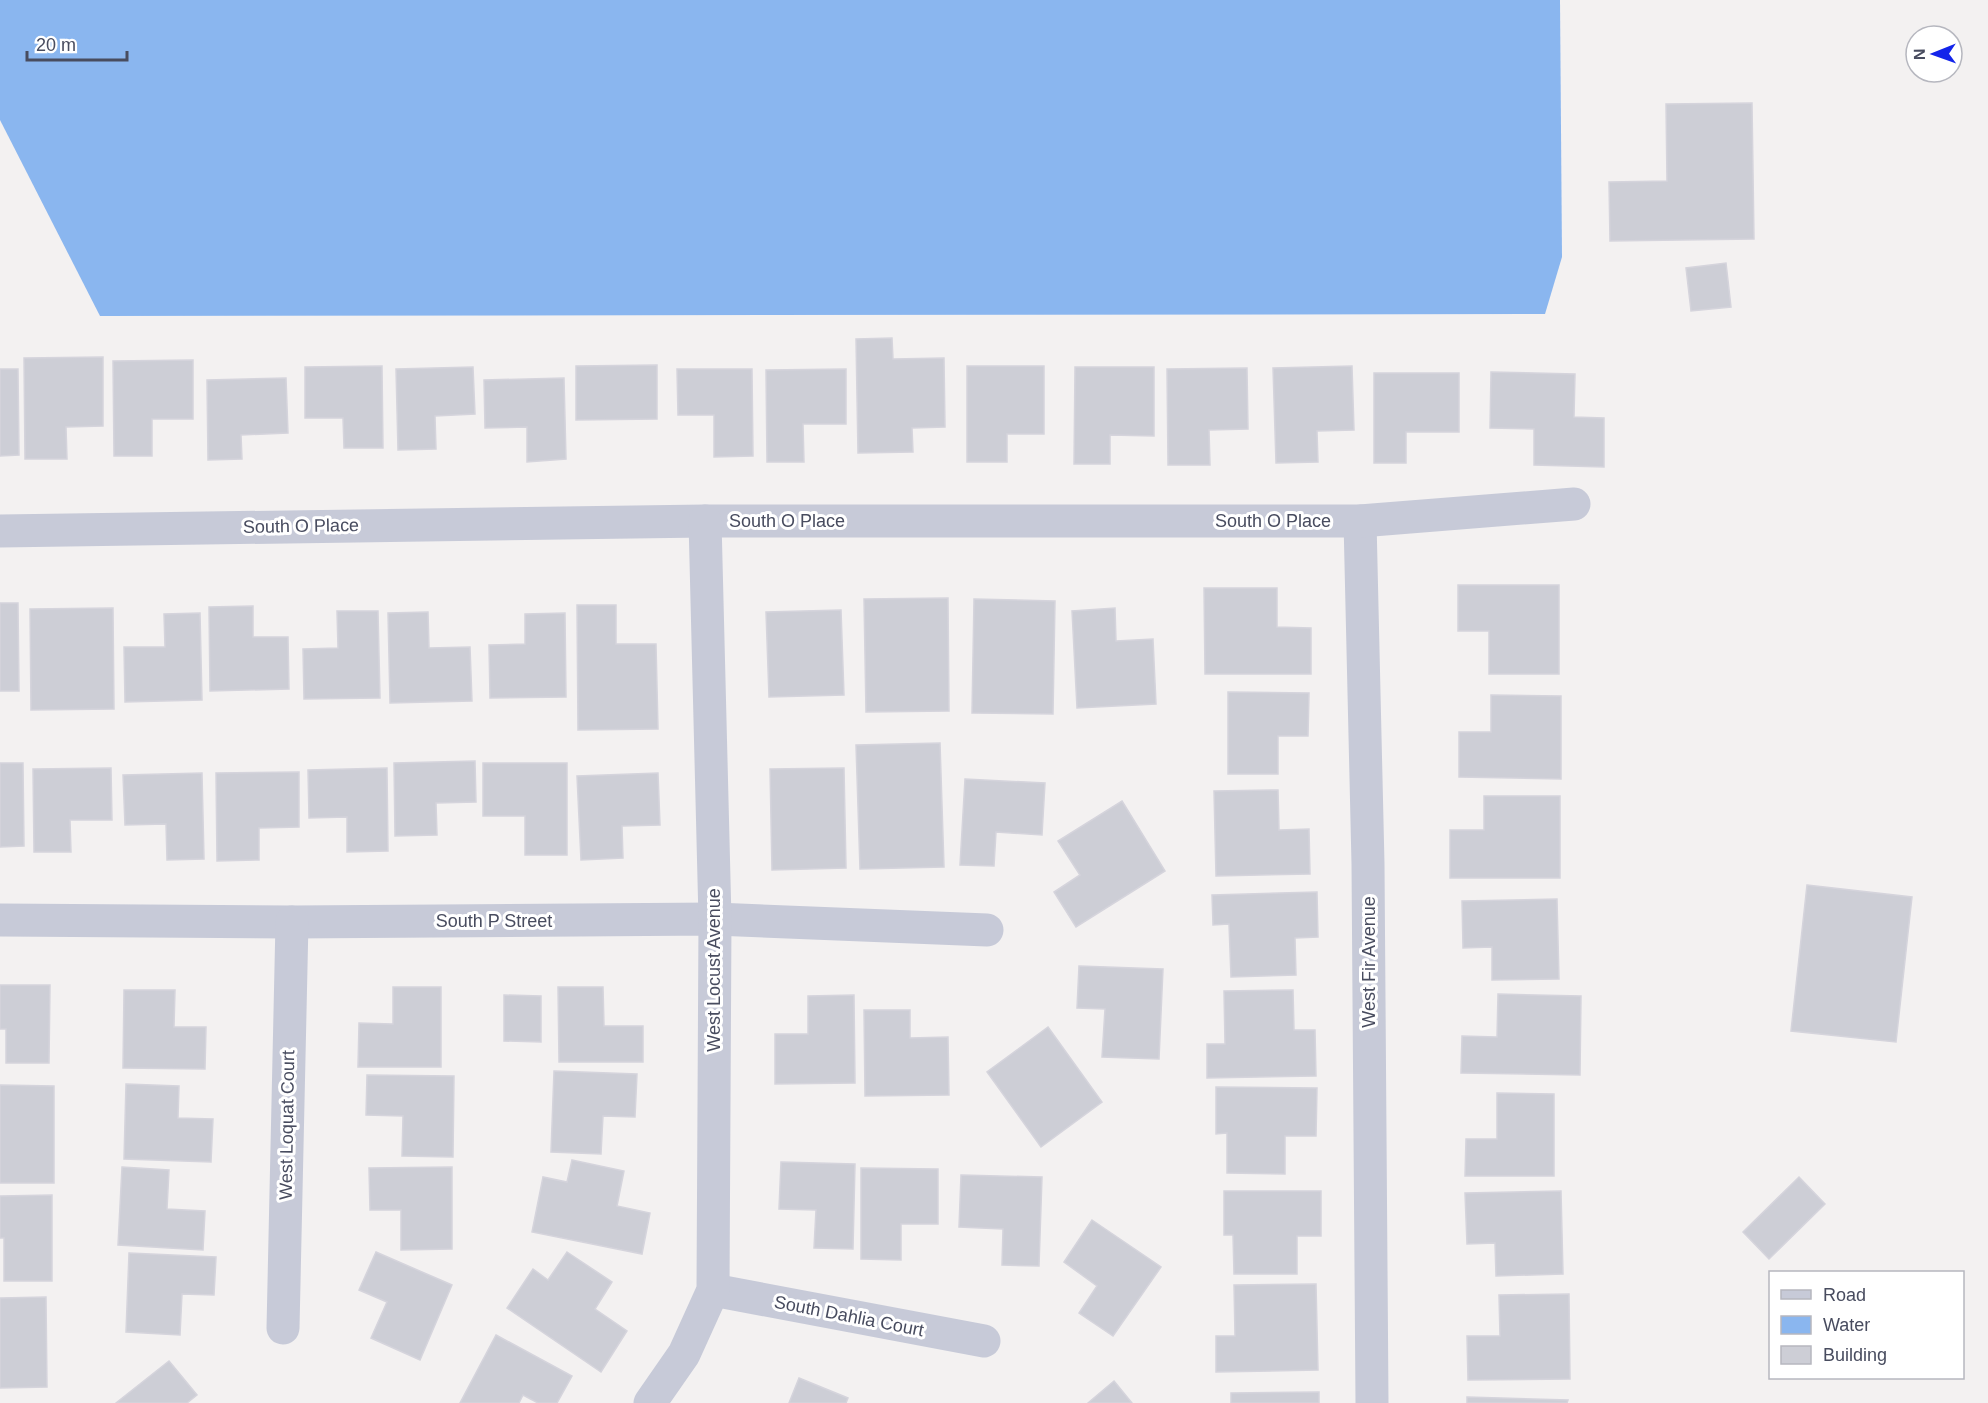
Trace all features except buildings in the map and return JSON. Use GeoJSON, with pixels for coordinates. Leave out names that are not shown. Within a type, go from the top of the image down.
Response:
{"type":"FeatureCollection","features":[{"type":"Feature","properties":{"kind":"street","name":"South O Place"},"geometry":{"type":"LineString","coordinates":[[0,531],[705,521],[1360,521],[1574,504]]}},
{"type":"Feature","properties":{"kind":"street","name":"West Locust Avenue"},"geometry":{"type":"LineString","coordinates":[[650,1403],[684,1354],[713,1290],[715,919],[705,521]]}},
{"type":"Feature","properties":{"kind":"street","name":"West Fir Avenue"},"geometry":{"type":"LineString","coordinates":[[1360,521],[1368,852],[1372,1403]]}},
{"type":"Feature","properties":{"kind":"street","name":"South P Street"},"geometry":{"type":"LineString","coordinates":[[0,920],[292,922],[715,919],[987,930]]}},
{"type":"Feature","properties":{"kind":"street","name":"West Loquat Court"},"geometry":{"type":"LineString","coordinates":[[283,1328],[292,922]]}},
{"type":"Feature","properties":{"kind":"street","name":"South Dahlia Court"},"geometry":{"type":"LineString","coordinates":[[713,1290],[984,1341]]}},
{"type":"Feature","properties":{"kind":"water"},"geometry":{"type":"Polygon","coordinates":[[[0,0],[1560,0],[1562,257],[1545,314],[100,316],[0,120],[0,0]]]}}]}
